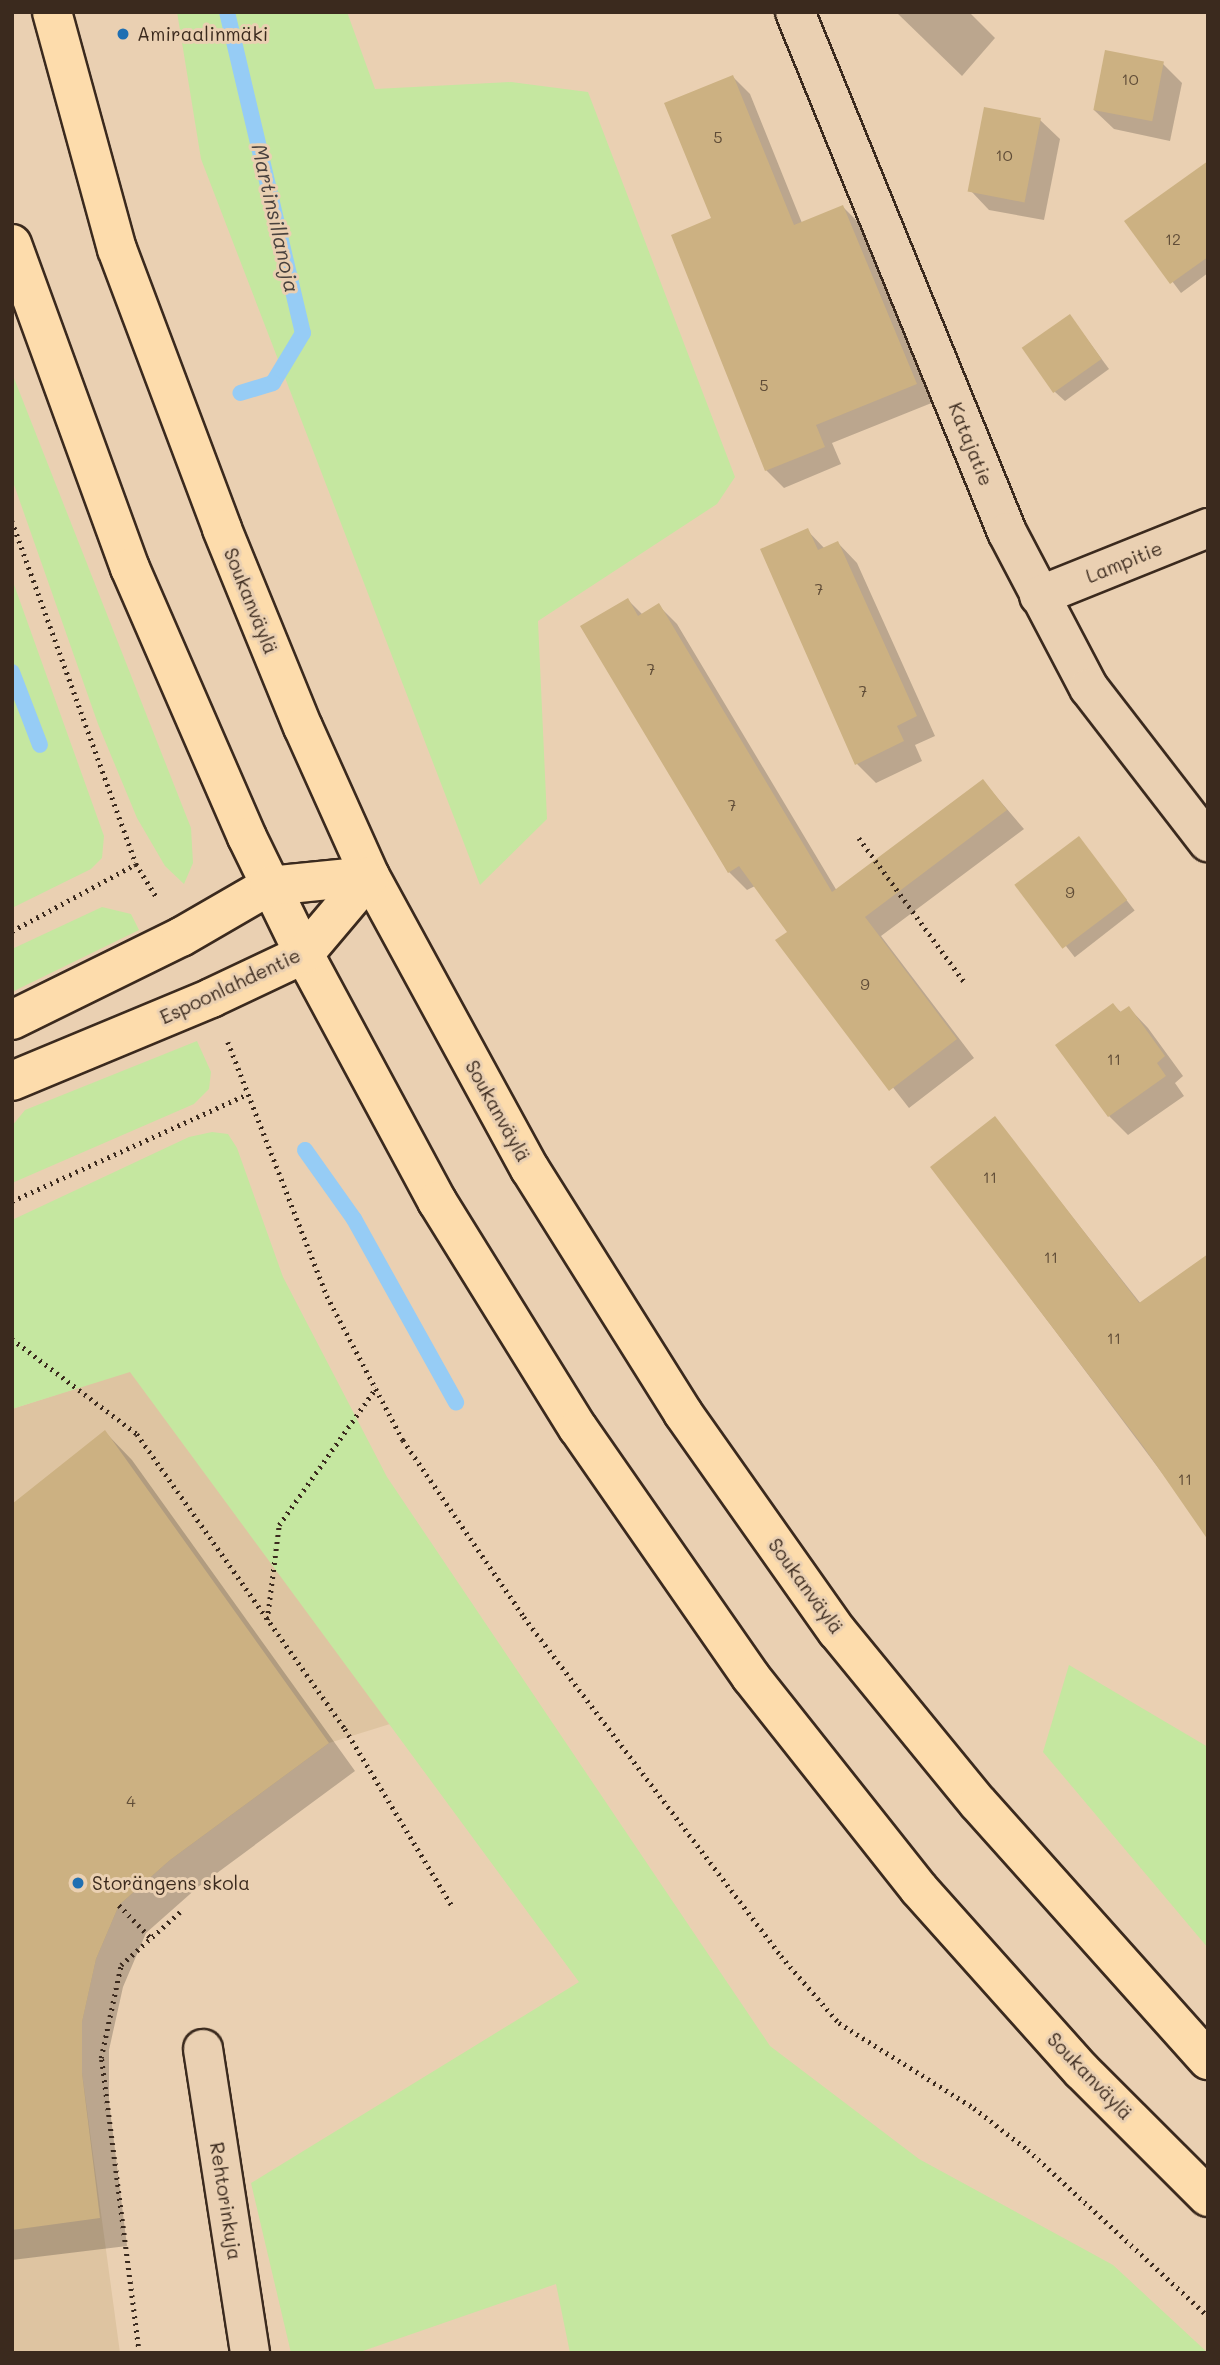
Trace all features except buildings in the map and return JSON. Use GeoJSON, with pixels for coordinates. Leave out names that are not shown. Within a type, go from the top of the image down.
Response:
{"type":"FeatureCollection","features":[{"type":"Feature","properties":{"kind":"main road","name":"Soukanväylä"},"geometry":{"type":"LineString","coordinates":[[52,12],[117,249],[222,529],[370,876],[530,1169],[698,1434],[846,1642],[978,1803],[1208,2060]]}},
{"type":"Feature","properties":{"kind":"main road","name":"Soukanväylä"},"geometry":{"type":"LineString","coordinates":[[12,244],[130,568],[270,886],[444,1212],[578,1428],[751,1677],[919,1889],[1082,2071],[1208,2197]]}},
{"type":"Feature","properties":{"kind":"main road"},"geometry":{"type":"LineString","coordinates":[[12,1020],[181,937],[270,886],[370,876]]}},
{"type":"Feature","properties":{"kind":"main road","name":"Espoonlahdentie"},"geometry":{"type":"LineString","coordinates":[[12,1081],[211,998],[304,954],[370,876]]}},
{"type":"Feature","properties":{"kind":"street","name":"Katajatie"},"geometry":{"type":"LineString","coordinates":[[795,12],[1007,532],[1089,688],[1208,842]]}},
{"type":"Feature","properties":{"kind":"street","name":"Lampitie"},"geometry":{"type":"LineString","coordinates":[[1039,596],[1208,528]]}},
{"type":"Feature","properties":{"kind":"street","name":"Rehtorinkuja"},"geometry":{"type":"LineString","coordinates":[[203,2049],[250,2353]]}},
{"type":"Feature","properties":{"kind":"path"},"geometry":{"type":"LineString","coordinates":[[12,521],[136,864],[181,937]]}},
{"type":"Feature","properties":{"kind":"path"},"geometry":{"type":"LineString","coordinates":[[859,838],[966,984]]}},
{"type":"Feature","properties":{"kind":"path"},"geometry":{"type":"LineString","coordinates":[[12,931],[136,864]]}},
{"type":"Feature","properties":{"kind":"path"},"geometry":{"type":"LineString","coordinates":[[211,998],[246,1095],[327,1296],[403,1440],[524,1617],[781,1956],[839,2023],[974,2108],[1028,2150],[1208,2316]]}},
{"type":"Feature","properties":{"kind":"path"},"geometry":{"type":"LineString","coordinates":[[12,1201],[246,1095]]}},
{"type":"Feature","properties":{"kind":"path"},"geometry":{"type":"LineString","coordinates":[[12,1339],[136,1434],[345,1729],[452,1906]]}},
{"type":"Feature","properties":{"kind":"path"},"geometry":{"type":"LineString","coordinates":[[267,1620],[279,1525],[376,1388]]}},
{"type":"Feature","properties":{"kind":"path"},"geometry":{"type":"LineString","coordinates":[[119,1905],[151,1938]]}},
{"type":"Feature","properties":{"kind":"path"},"geometry":{"type":"LineString","coordinates":[[139,2353],[101,2057],[121,1965],[181,1911]]}},
{"type":"Feature","properties":{"kind":"shaded area","name":"Storängens skola"},"geometry":{"type":"Polygon","coordinates":[[[130,1371],[390,1724],[329,1743],[170,1860],[119,1905],[96,1959],[82,2022],[82,2073],[120,2353],[12,2353],[12,1409],[130,1371]]]}},
{"type":"Feature","properties":{"kind":"green space"},"geometry":{"type":"Polygon","coordinates":[[[177,12],[347,12],[375,89],[511,82],[588,92],[735,477],[717,504],[538,621],[547,819],[480,885],[201,159],[177,12]]]}},
{"type":"Feature","properties":{"kind":"green space"},"geometry":{"type":"Polygon","coordinates":[[[12,373],[191,828],[193,863],[184,884],[165,866],[137,818],[98,724],[12,479],[12,373]]]}},
{"type":"Feature","properties":{"kind":"green space"},"geometry":{"type":"Polygon","coordinates":[[[12,579],[104,836],[102,858],[91,869],[12,908],[12,579]]]}},
{"type":"Feature","properties":{"kind":"green space"},"geometry":{"type":"Polygon","coordinates":[[[102,907],[131,914],[139,930],[12,992],[12,949],[102,907]]]}},
{"type":"Feature","properties":{"kind":"green space"},"geometry":{"type":"Polygon","coordinates":[[[197,1041],[211,1072],[209,1089],[194,1104],[12,1183],[12,1126],[25,1110],[197,1041]]]}},
{"type":"Feature","properties":{"kind":"green space"},"geometry":{"type":"Polygon","coordinates":[[[212,1132],[228,1134],[237,1148],[283,1277],[387,1477],[770,2046],[919,2159],[1113,2265],[1208,2353],[570,2353],[556,2284],[357,2353],[291,2353],[251,2183],[579,1982],[130,1372],[12,1409],[12,1220],[189,1137],[212,1132]]]}},
{"type":"Feature","properties":{"kind":"green space"},"geometry":{"type":"Polygon","coordinates":[[[1069,1665],[1208,1747],[1208,1948],[1043,1752],[1069,1665]]]}},
{"type":"Feature","properties":{"kind":"waterway","name":"Martinsillanoja"},"geometry":{"type":"LineString","coordinates":[[227,12],[303,333],[273,383],[241,393]]}},
{"type":"Feature","properties":{"kind":"waterway"},"geometry":{"type":"LineString","coordinates":[[12,672],[40,745]]}},
{"type":"Feature","properties":{"kind":"waterway"},"geometry":{"type":"LineString","coordinates":[[305,1150],[354,1219],[456,1402]]}},
{"type":"Feature","properties":{"kind":"place","name":"Amiraalinmäki"},"geometry":{"type":"Point","coordinates":[123,34]}},
{"type":"Feature","properties":{"kind":"place","name":"Storängens skola"},"geometry":{"type":"Point","coordinates":[78,1883]}}]}
